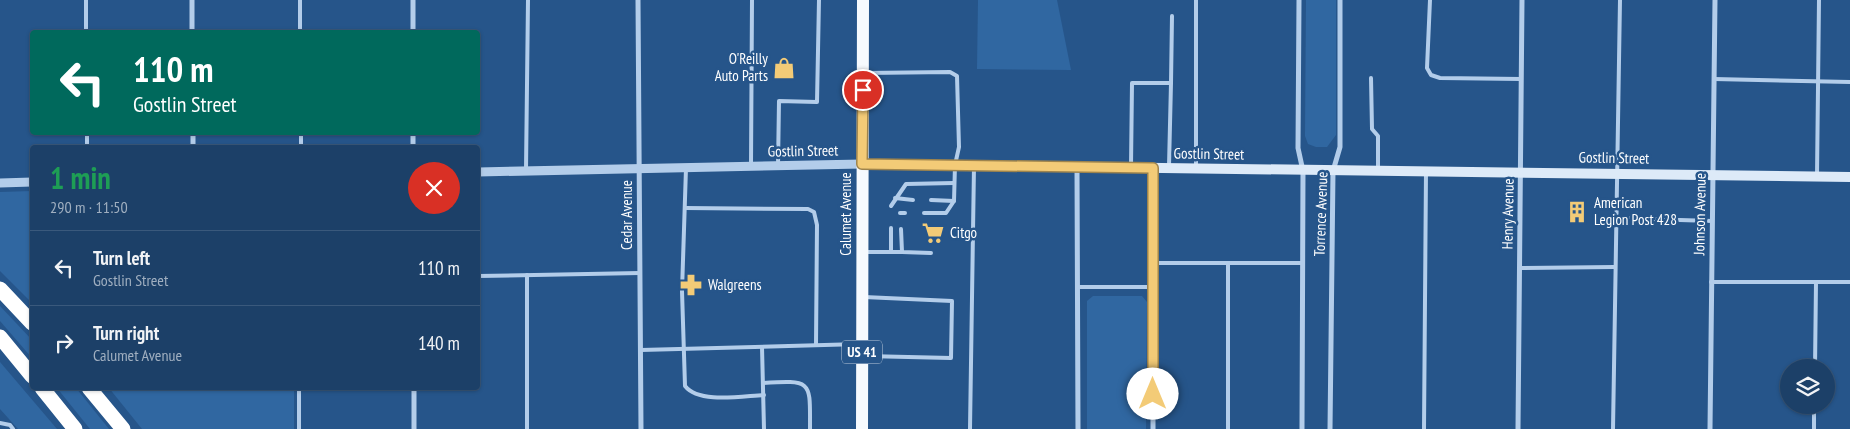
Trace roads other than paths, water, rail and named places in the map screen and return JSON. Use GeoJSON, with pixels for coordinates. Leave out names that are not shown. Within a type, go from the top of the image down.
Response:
{"type":"FeatureCollection","features":[{"type":"Feature","properties":{"kind":"highway"},"geometry":{"type":"LineString","coordinates":[[0,289],[30,321]]}},
{"type":"Feature","properties":{"kind":"highway"},"geometry":{"type":"LineString","coordinates":[[0,337],[30,374]]}},
{"type":"Feature","properties":{"kind":"highway"},"geometry":{"type":"LineString","coordinates":[[44,390],[75,429]]}},
{"type":"Feature","properties":{"kind":"highway"},"geometry":{"type":"LineString","coordinates":[[91,390],[124,429]]}},
{"type":"Feature","properties":{"kind":"main road","name":"Calumet Avenue"},"geometry":{"type":"LineString","coordinates":[[862,429],[863,0]]}},
{"type":"Feature","properties":{"kind":"main road","name":"Gostlin Street"},"geometry":{"type":"LineString","coordinates":[[862,164],[1850,177]]}},
{"type":"Feature","properties":{"kind":"street"},"geometry":{"type":"LineString","coordinates":[[192,0],[192,30]]}},
{"type":"Feature","properties":{"kind":"street"},"geometry":{"type":"LineString","coordinates":[[413,0],[413,30]]}},
{"type":"Feature","properties":{"kind":"street","name":"Cedar Avenue"},"geometry":{"type":"LineString","coordinates":[[638,0],[641,429]]}},
{"type":"Feature","properties":{"kind":"street","name":"Torrence Avenue"},"geometry":{"type":"LineString","coordinates":[[1299,0],[1298,148],[1303,170],[1302,429]]}},
{"type":"Feature","properties":{"kind":"street","name":"Torrence Avenue"},"geometry":{"type":"LineString","coordinates":[[1330,429],[1333,170],[1340,147],[1340,0]]}},
{"type":"Feature","properties":{"kind":"street","name":"Henry Avenue"},"geometry":{"type":"LineString","coordinates":[[1518,429],[1522,0]]}},
{"type":"Feature","properties":{"kind":"street","name":"Johnson Avenue"},"geometry":{"type":"LineString","coordinates":[[1710,429],[1715,0]]}},
{"type":"Feature","properties":{"kind":"street","name":"Gostlin Street"},"geometry":{"type":"LineString","coordinates":[[480,172],[862,164]]}},
{"type":"Feature","properties":{"kind":"street"},"geometry":{"type":"LineString","coordinates":[[1077,168],[1078,429]]}},
{"type":"Feature","properties":{"kind":"street"},"geometry":{"type":"LineString","coordinates":[[1153,168],[1153,429]]}},
{"type":"Feature","properties":{"kind":"street"},"geometry":{"type":"LineString","coordinates":[[0,183],[30,182]]}},
{"type":"Feature","properties":{"kind":"street"},"geometry":{"type":"LineString","coordinates":[[414,390],[414,429]]}},
{"type":"Feature","properties":{"kind":"lane"},"geometry":{"type":"LineString","coordinates":[[86,0],[86,30]]}},
{"type":"Feature","properties":{"kind":"lane"},"geometry":{"type":"LineString","coordinates":[[300,0],[300,30]]}},
{"type":"Feature","properties":{"kind":"lane"},"geometry":{"type":"LineString","coordinates":[[526,172],[528,0]]}},
{"type":"Feature","properties":{"kind":"lane"},"geometry":{"type":"LineString","coordinates":[[751,167],[752,0]]}},
{"type":"Feature","properties":{"kind":"lane"},"geometry":{"type":"LineString","coordinates":[[778,166],[779,101],[818,102],[819,0]]}},
{"type":"Feature","properties":{"kind":"lane"},"geometry":{"type":"LineString","coordinates":[[1196,0],[1196,169]]}},
{"type":"Feature","properties":{"kind":"lane"},"geometry":{"type":"LineString","coordinates":[[1430,0],[1427,68],[1431,75],[1440,78],[1522,79]]}},
{"type":"Feature","properties":{"kind":"lane"},"geometry":{"type":"LineString","coordinates":[[1612,429],[1615,173],[1620,0]]}},
{"type":"Feature","properties":{"kind":"lane"},"geometry":{"type":"LineString","coordinates":[[1817,176],[1819,0]]}},
{"type":"Feature","properties":{"kind":"lane"},"geometry":{"type":"LineString","coordinates":[[1170,168],[1172,16]]}},
{"type":"Feature","properties":{"kind":"lane"},"geometry":{"type":"LineString","coordinates":[[863,73],[955,73],[958,80],[959,147],[955,165],[954,201],[946,213],[924,213]]}},
{"type":"Feature","properties":{"kind":"lane"},"geometry":{"type":"LineString","coordinates":[[1371,78],[1372,129],[1378,136],[1378,170]]}},
{"type":"Feature","properties":{"kind":"lane"},"geometry":{"type":"LineString","coordinates":[[1714,79],[1850,82]]}},
{"type":"Feature","properties":{"kind":"lane"},"geometry":{"type":"LineString","coordinates":[[1131,168],[1132,82],[1170,84]]}},
{"type":"Feature","properties":{"kind":"lane"},"geometry":{"type":"LineString","coordinates":[[970,429],[974,166]]}},
{"type":"Feature","properties":{"kind":"lane"},"geometry":{"type":"LineString","coordinates":[[686,168],[683,349],[685,386],[691,393],[702,397],[764,395]]}},
{"type":"Feature","properties":{"kind":"lane"},"geometry":{"type":"LineString","coordinates":[[1424,429],[1426,171]]}},
{"type":"Feature","properties":{"kind":"lane"},"geometry":{"type":"LineString","coordinates":[[891,206],[906,184],[954,183]]}},
{"type":"Feature","properties":{"kind":"lane"},"geometry":{"type":"LineString","coordinates":[[895,200],[914,200]]}},
{"type":"Feature","properties":{"kind":"lane"},"geometry":{"type":"LineString","coordinates":[[895,200],[900,206]]}},
{"type":"Feature","properties":{"kind":"lane"},"geometry":{"type":"LineString","coordinates":[[931,200],[954,201]]}},
{"type":"Feature","properties":{"kind":"lane"},"geometry":{"type":"LineString","coordinates":[[684,208],[808,209],[814,212],[817,225],[816,345]]}},
{"type":"Feature","properties":{"kind":"lane"},"geometry":{"type":"LineString","coordinates":[[1615,218],[1712,221]]}},
{"type":"Feature","properties":{"kind":"lane"},"geometry":{"type":"LineString","coordinates":[[891,228],[891,252]]}},
{"type":"Feature","properties":{"kind":"lane"},"geometry":{"type":"LineString","coordinates":[[901,229],[902,252]]}},
{"type":"Feature","properties":{"kind":"lane"},"geometry":{"type":"LineString","coordinates":[[862,252],[931,253]]}},
{"type":"Feature","properties":{"kind":"lane"},"geometry":{"type":"LineString","coordinates":[[1153,263],[1302,262]]}},
{"type":"Feature","properties":{"kind":"lane"},"geometry":{"type":"LineString","coordinates":[[1228,263],[1228,429]]}},
{"type":"Feature","properties":{"kind":"lane"},"geometry":{"type":"LineString","coordinates":[[1520,268],[1614,267]]}},
{"type":"Feature","properties":{"kind":"lane"},"geometry":{"type":"LineString","coordinates":[[480,276],[640,272]]}},
{"type":"Feature","properties":{"kind":"lane"},"geometry":{"type":"LineString","coordinates":[[526,429],[528,275]]}},
{"type":"Feature","properties":{"kind":"lane"},"geometry":{"type":"LineString","coordinates":[[1711,282],[1850,282]]}},
{"type":"Feature","properties":{"kind":"lane"},"geometry":{"type":"LineString","coordinates":[[1815,359],[1816,282]]}},
{"type":"Feature","properties":{"kind":"lane"},"geometry":{"type":"LineString","coordinates":[[1078,287],[1153,287]]}},
{"type":"Feature","properties":{"kind":"lane"},"geometry":{"type":"LineString","coordinates":[[641,350],[816,345],[951,358],[952,301],[862,297]]}},
{"type":"Feature","properties":{"kind":"lane"},"geometry":{"type":"LineString","coordinates":[[762,346],[764,429]]}},
{"type":"Feature","properties":{"kind":"lane"},"geometry":{"type":"LineString","coordinates":[[763,383],[796,381],[804,385],[810,394],[810,429]]}},
{"type":"Feature","properties":{"kind":"lane"},"geometry":{"type":"LineString","coordinates":[[299,390],[299,429]]}},
{"type":"Feature","properties":{"kind":"lane"},"geometry":{"type":"LineString","coordinates":[[1814,414],[1814,429]]}},
{"type":"Feature","properties":{"kind":"lane"},"geometry":{"type":"LineString","coordinates":[[0,424],[10,424],[13,429]]}},
{"type":"Feature","properties":{"kind":"place","name":"O'Reilly Auto Parts"},"geometry":{"type":"Point","coordinates":[784,68]}},
{"type":"Feature","properties":{"kind":"place","name":"American Legion Post 428"},"geometry":{"type":"Point","coordinates":[1577,212]}},
{"type":"Feature","properties":{"kind":"place","name":"Citgo"},"geometry":{"type":"Point","coordinates":[933,233]}},
{"type":"Feature","properties":{"kind":"place","name":"Walgreens"},"geometry":{"type":"Point","coordinates":[691,285]}}]}
